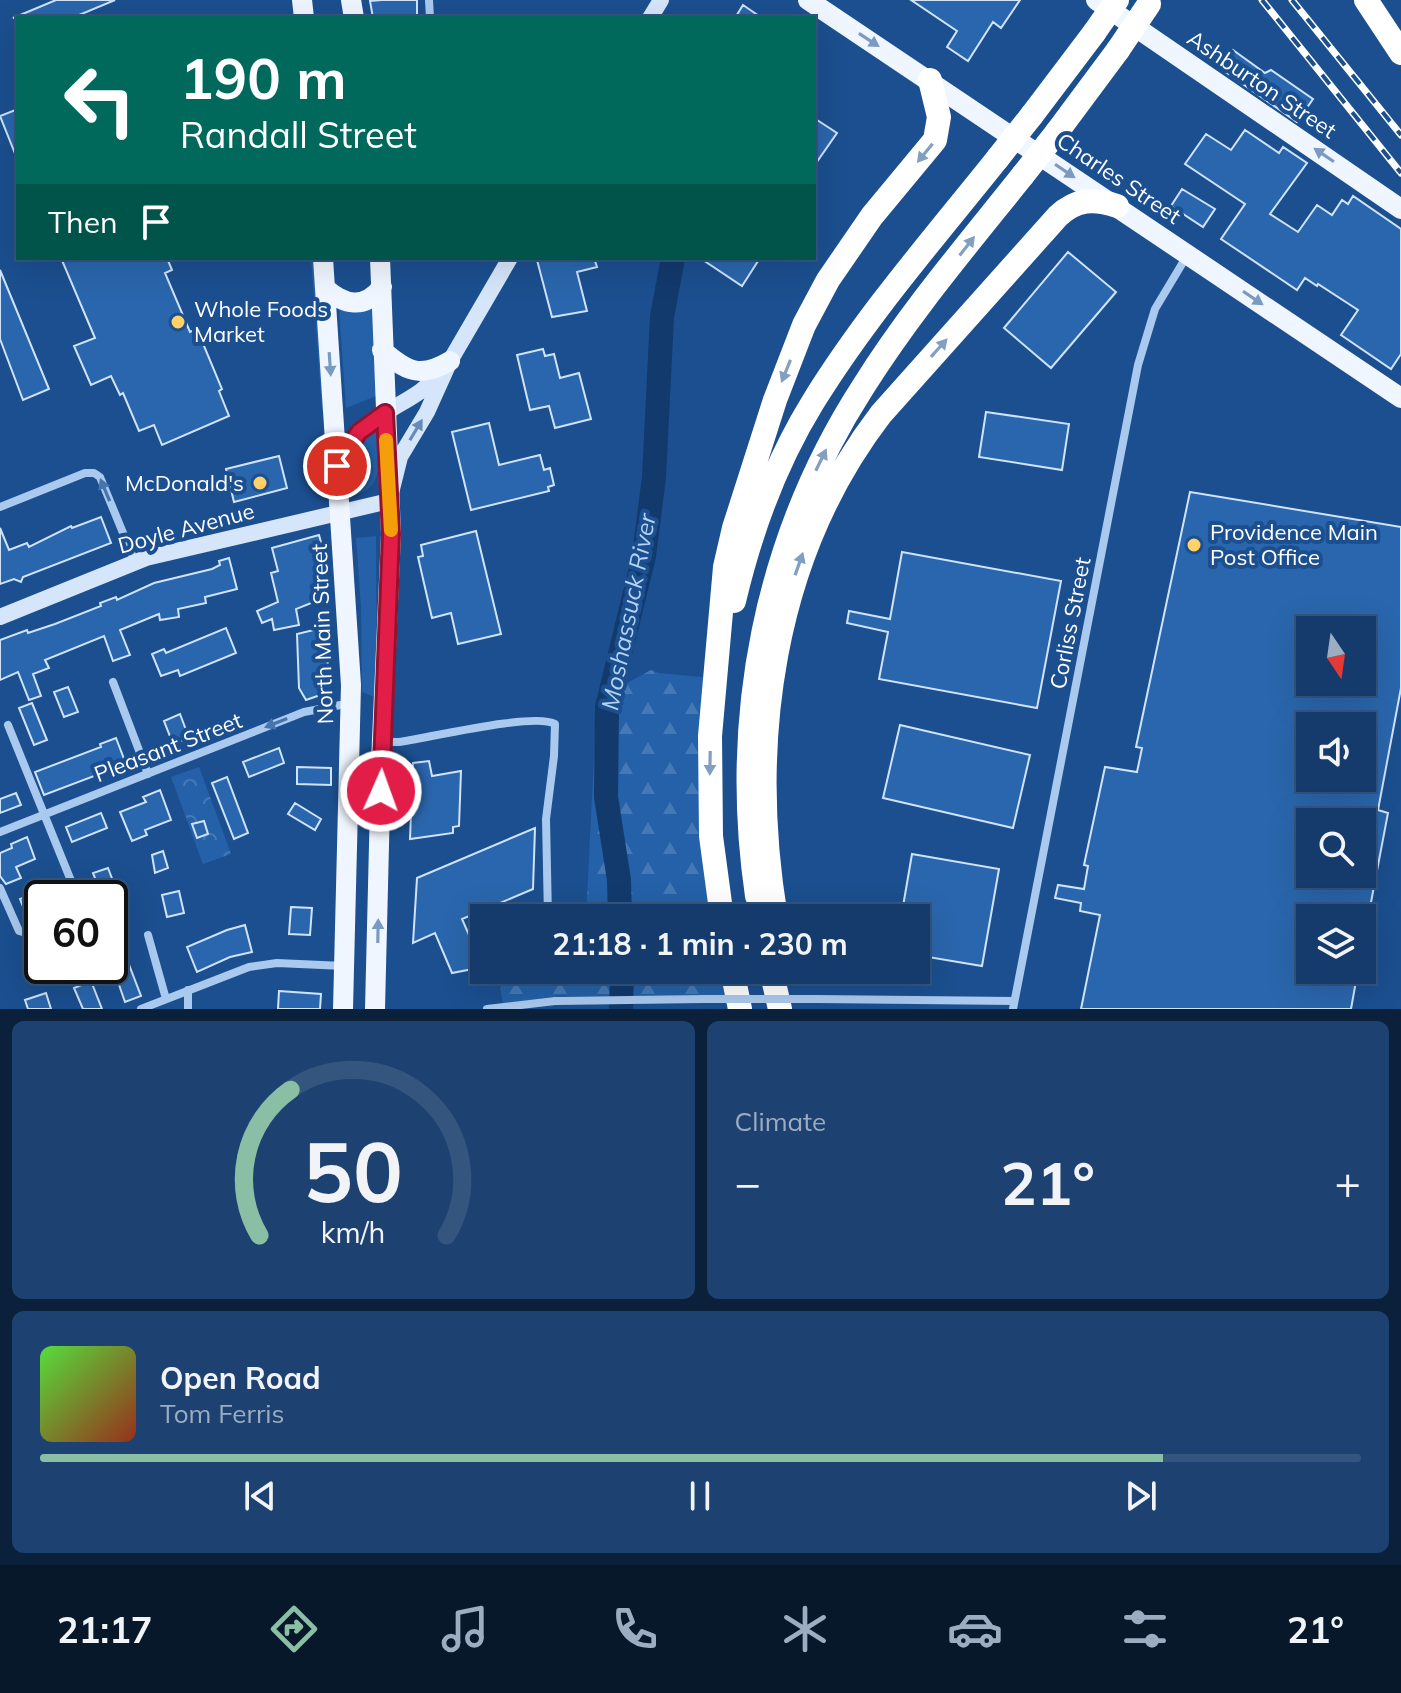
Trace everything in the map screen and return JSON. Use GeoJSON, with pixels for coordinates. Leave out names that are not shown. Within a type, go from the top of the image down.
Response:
{"type":"FeatureCollection","features":[{"type":"Feature","properties":{"kind":"highway"},"geometry":{"type":"LineString","coordinates":[[715,685],[751,540],[783,460],[811,404],[875,315],[1032,115],[1117,0]]}},
{"type":"Feature","properties":{"kind":"highway"},"geometry":{"type":"LineString","coordinates":[[1366,0],[1401,53]]}},
{"type":"Feature","properties":{"kind":"highway"},"geometry":{"type":"LineString","coordinates":[[759,904],[751,855],[748,805],[749,720],[761,635],[787,541],[815,474],[862,387],[926,298],[1057,132],[1151,2]]}},
{"type":"Feature","properties":{"kind":"highway"},"geometry":{"type":"LineString","coordinates":[[720,904],[711,836],[709,787],[725,567],[731,541],[775,400],[804,325],[828,280],[872,216],[935,140],[939,117],[930,80]]}},
{"type":"Feature","properties":{"kind":"highway"},"geometry":{"type":"LineString","coordinates":[[775,904],[765,804],[768,712],[787,601],[817,519],[856,448],[881,414],[1058,216],[1071,205],[1083,201],[1117,206]]}},
{"type":"Feature","properties":{"kind":"highway"},"geometry":{"type":"LineString","coordinates":[[735,984],[740,1009]]}},
{"type":"Feature","properties":{"kind":"main road","name":"Charles Street"},"geometry":{"type":"LineString","coordinates":[[808,0],[1401,398]]}},
{"type":"Feature","properties":{"kind":"main road"},"geometry":{"type":"LineString","coordinates":[[822,0],[839,20]]}},
{"type":"Feature","properties":{"kind":"main road","name":"Ashburton Street"},"geometry":{"type":"LineString","coordinates":[[1096,0],[1401,209]]}},
{"type":"Feature","properties":{"kind":"main road","name":"North Main Street"},"geometry":{"type":"LineString","coordinates":[[323,260],[351,703],[343,1009]]}},
{"type":"Feature","properties":{"kind":"main road"},"geometry":{"type":"LineString","coordinates":[[375,1009],[389,617],[389,501],[380,260]]}},
{"type":"Feature","properties":{"kind":"main road"},"geometry":{"type":"LineString","coordinates":[[389,501],[400,457],[433,399],[450,361],[509,260]]}},
{"type":"Feature","properties":{"kind":"main road"},"geometry":{"type":"LineString","coordinates":[[325,288],[335,297],[353,304],[368,300],[382,287]]}},
{"type":"Feature","properties":{"kind":"main road"},"geometry":{"type":"LineString","coordinates":[[382,350],[410,370],[430,371],[450,361]]}},
{"type":"Feature","properties":{"kind":"main road"},"geometry":{"type":"LineString","coordinates":[[337,466],[359,432],[424,391],[450,361]]}},
{"type":"Feature","properties":{"kind":"main road","name":"Doyle Avenue"},"geometry":{"type":"LineString","coordinates":[[0,617],[135,562],[389,501]]}},
{"type":"Feature","properties":{"kind":"street","name":"Corliss Street"},"geometry":{"type":"LineString","coordinates":[[1014,1005],[1140,356],[1160,298],[1188,254]]}},
{"type":"Feature","properties":{"kind":"street"},"geometry":{"type":"LineString","coordinates":[[0,507],[85,473],[94,473],[100,477],[135,562]]}},
{"type":"Feature","properties":{"kind":"street"},"geometry":{"type":"LineString","coordinates":[[113,682],[148,774]]}},
{"type":"Feature","properties":{"kind":"street","name":"Pleasant Street"},"geometry":{"type":"LineString","coordinates":[[0,832],[304,712],[351,703]]}},
{"type":"Feature","properties":{"kind":"street"},"geometry":{"type":"LineString","coordinates":[[383,742],[399,742],[526,720],[555,724],[546,819],[548,904]]}},
{"type":"Feature","properties":{"kind":"street"},"geometry":{"type":"LineString","coordinates":[[8,725],[70,880]]}},
{"type":"Feature","properties":{"kind":"street"},"geometry":{"type":"LineString","coordinates":[[0,888],[14,924],[24,932]]}},
{"type":"Feature","properties":{"kind":"street"},"geometry":{"type":"LineString","coordinates":[[148,935],[166,999]]}},
{"type":"Feature","properties":{"kind":"street"},"geometry":{"type":"LineString","coordinates":[[141,1009],[249,967],[265,964],[345,966]]}},
{"type":"Feature","properties":{"kind":"street"},"geometry":{"type":"LineString","coordinates":[[188,990],[188,1009]]}},
{"type":"Feature","properties":{"kind":"street"},"geometry":{"type":"LineString","coordinates":[[487,1009],[540,1002],[641,999],[816,999],[1014,1005]]}},
{"type":"Feature","properties":{"kind":"green space"},"geometry":{"type":"Polygon","coordinates":[[[311,260],[324,411],[322,411],[311,260]]]}},
{"type":"Feature","properties":{"kind":"green space"},"geometry":{"type":"Polygon","coordinates":[[[373,306],[376,396],[346,408],[339,309],[373,306]]]}},
{"type":"Feature","properties":{"kind":"green space"},"geometry":{"type":"Polygon","coordinates":[[[377,428],[379,459],[376,478],[371,486],[353,495],[353,457],[361,443],[377,428]]]}},
{"type":"Feature","properties":{"kind":"green space"},"geometry":{"type":"Polygon","coordinates":[[[376,536],[377,698],[362,692],[356,538],[376,536]]]}},
{"type":"Feature","properties":{"kind":"green space"},"geometry":{"type":"Polygon","coordinates":[[[651,670],[711,678],[719,904],[587,904],[595,737],[600,712],[627,683],[651,670]]]}},
{"type":"Feature","properties":{"kind":"green space"},"geometry":{"type":"Polygon","coordinates":[[[199,767],[231,854],[203,864],[171,777],[199,767]]]}},
{"type":"Feature","properties":{"kind":"green space"},"geometry":{"type":"Polygon","coordinates":[[[502,984],[728,984],[727,996],[561,996],[503,1003],[502,984]]]}},
{"type":"Feature","properties":{"kind":"building"},"geometry":{"type":"Polygon","coordinates":[[[56,0],[115,0],[77,16],[18,16],[56,0]]]}},
{"type":"Feature","properties":{"kind":"building"},"geometry":{"type":"Polygon","coordinates":[[[417,0],[417,16],[373,16],[370,1],[417,0]]]}},
{"type":"Feature","properties":{"kind":"building"},"geometry":{"type":"Polygon","coordinates":[[[911,0],[1020,0],[1001,28],[993,22],[968,61],[947,47],[957,31],[911,0]]]}},
{"type":"Feature","properties":{"kind":"building"},"geometry":{"type":"Polygon","coordinates":[[[743,5],[759,16],[736,16],[743,5]]]}},
{"type":"Feature","properties":{"kind":"building"},"geometry":{"type":"Polygon","coordinates":[[[1233,50],[1265,73],[1271,70],[1313,99],[1297,122],[1220,68],[1233,50]]]}},
{"type":"Feature","properties":{"kind":"building"},"geometry":{"type":"Polygon","coordinates":[[[16,110],[16,156],[0,116],[16,110]]]}},
{"type":"Feature","properties":{"kind":"building"},"geometry":{"type":"Polygon","coordinates":[[[816,119],[837,133],[816,163],[816,119]]]}},
{"type":"Feature","properties":{"kind":"building"},"geometry":{"type":"Polygon","coordinates":[[[1245,130],[1279,153],[1283,147],[1307,163],[1270,214],[1298,232],[1317,205],[1332,215],[1342,200],[1348,204],[1353,196],[1401,229],[1401,354],[1391,369],[1341,335],[1358,310],[1305,278],[1297,290],[1221,239],[1245,204],[1185,164],[1206,134],[1231,150],[1245,130]]]}},
{"type":"Feature","properties":{"kind":"building"},"geometry":{"type":"Polygon","coordinates":[[[1182,189],[1215,209],[1203,227],[1171,206],[1182,189]]]}},
{"type":"Feature","properties":{"kind":"building"},"geometry":{"type":"Polygon","coordinates":[[[1068,252],[1116,292],[1051,368],[1004,328],[1068,252]]]}},
{"type":"Feature","properties":{"kind":"building"},"geometry":{"type":"Polygon","coordinates":[[[62,260],[168,260],[172,270],[165,273],[190,332],[197,329],[222,389],[219,391],[229,416],[162,445],[154,425],[139,431],[123,393],[120,395],[111,376],[91,385],[74,346],[95,338],[62,260]]]}},
{"type":"Feature","properties":{"kind":"building"},"geometry":{"type":"Polygon","coordinates":[[[537,260],[595,260],[597,267],[577,272],[587,311],[552,317],[537,260]]]}},
{"type":"Feature","properties":{"kind":"building"},"geometry":{"type":"Polygon","coordinates":[[[703,260],[759,260],[742,286],[703,260]]]}},
{"type":"Feature","properties":{"kind":"building"},"geometry":{"type":"Polygon","coordinates":[[[0,270],[49,389],[23,400],[0,339],[0,270]]]}},
{"type":"Feature","properties":{"kind":"building"},"geometry":{"type":"Polygon","coordinates":[[[543,349],[545,356],[554,354],[560,378],[579,373],[591,419],[555,428],[549,406],[530,410],[517,355],[543,349]]]}},
{"type":"Feature","properties":{"kind":"building"},"geometry":{"type":"Polygon","coordinates":[[[986,412],[1069,424],[1062,470],[979,457],[986,412]]]}},
{"type":"Feature","properties":{"kind":"building"},"geometry":{"type":"Polygon","coordinates":[[[489,423],[499,465],[540,455],[544,470],[550,468],[554,485],[548,487],[549,491],[471,510],[452,432],[489,423]]]}},
{"type":"Feature","properties":{"kind":"building","name":"McDonald's"},"geometry":{"type":"Polygon","coordinates":[[[279,456],[287,488],[234,502],[226,469],[279,456]]]}},
{"type":"Feature","properties":{"kind":"building","name":"Providence Main Post Office"},"geometry":{"type":"Polygon","coordinates":[[[1190,492],[1401,527],[1401,688],[1378,810],[1388,813],[1376,876],[1376,808],[1296,808],[1296,888],[1374,888],[1371,904],[1296,904],[1296,984],[1355,984],[1351,1009],[1081,1009],[1100,915],[1080,911],[1081,903],[1055,898],[1058,885],[1084,889],[1088,866],[1084,865],[1105,767],[1137,772],[1142,748],[1136,747],[1190,492]]]}},
{"type":"Feature","properties":{"kind":"building"},"geometry":{"type":"Polygon","coordinates":[[[101,517],[111,543],[23,577],[21,582],[14,579],[0,584],[0,528],[9,550],[27,543],[29,547],[71,526],[101,517]]]}},
{"type":"Feature","properties":{"kind":"building"},"geometry":{"type":"Polygon","coordinates":[[[476,531],[501,634],[458,644],[451,613],[432,618],[418,557],[423,556],[421,545],[476,531]]]}},
{"type":"Feature","properties":{"kind":"building"},"geometry":{"type":"Polygon","coordinates":[[[319,535],[324,553],[326,597],[296,609],[299,625],[274,630],[272,619],[262,623],[257,611],[278,602],[271,573],[278,571],[272,548],[319,535]]]}},
{"type":"Feature","properties":{"kind":"building"},"geometry":{"type":"Polygon","coordinates":[[[902,552],[1061,581],[1037,708],[879,679],[888,632],[847,623],[849,611],[890,619],[902,552]]]}},
{"type":"Feature","properties":{"kind":"building"},"geometry":{"type":"Polygon","coordinates":[[[229,558],[237,589],[205,597],[206,603],[178,609],[179,617],[160,620],[159,614],[120,630],[130,655],[113,661],[104,636],[45,660],[49,668],[33,674],[41,696],[29,700],[18,672],[0,680],[0,640],[55,624],[154,583],[212,569],[220,565],[219,561],[229,558]]]}},
{"type":"Feature","properties":{"kind":"building"},"geometry":{"type":"Polygon","coordinates":[[[326,627],[329,692],[306,700],[299,688],[297,634],[326,627]]]}},
{"type":"Feature","properties":{"kind":"building"},"geometry":{"type":"Polygon","coordinates":[[[226,628],[236,653],[180,676],[178,670],[161,676],[152,654],[164,649],[166,653],[226,628]]]}},
{"type":"Feature","properties":{"kind":"building"},"geometry":{"type":"Polygon","coordinates":[[[68,687],[78,712],[64,717],[54,692],[68,687]]]}},
{"type":"Feature","properties":{"kind":"building"},"geometry":{"type":"Polygon","coordinates":[[[32,703],[47,740],[34,745],[19,708],[32,703]]]}},
{"type":"Feature","properties":{"kind":"building"},"geometry":{"type":"Polygon","coordinates":[[[180,714],[189,738],[173,744],[164,721],[180,714]]]}},
{"type":"Feature","properties":{"kind":"building"},"geometry":{"type":"Polygon","coordinates":[[[900,725],[1030,755],[1013,828],[883,798],[900,725]]]}},
{"type":"Feature","properties":{"kind":"building"},"geometry":{"type":"Polygon","coordinates":[[[116,738],[126,764],[44,795],[35,772],[101,747],[100,744],[116,738]]]}},
{"type":"Feature","properties":{"kind":"building"},"geometry":{"type":"Polygon","coordinates":[[[279,748],[284,763],[249,777],[243,762],[279,748]]]}},
{"type":"Feature","properties":{"kind":"building"},"geometry":{"type":"Polygon","coordinates":[[[429,761],[432,776],[461,771],[459,826],[453,827],[453,833],[410,839],[413,763],[429,761]]]}},
{"type":"Feature","properties":{"kind":"building"},"geometry":{"type":"Polygon","coordinates":[[[297,767],[331,768],[331,785],[297,784],[297,767]]]}},
{"type":"Feature","properties":{"kind":"building"},"geometry":{"type":"Polygon","coordinates":[[[227,777],[248,833],[234,839],[212,783],[227,777]]]}},
{"type":"Feature","properties":{"kind":"building"},"geometry":{"type":"Polygon","coordinates":[[[160,790],[171,820],[145,830],[147,835],[132,841],[120,812],[146,802],[143,797],[160,790]]]}},
{"type":"Feature","properties":{"kind":"building"},"geometry":{"type":"Polygon","coordinates":[[[16,793],[21,805],[0,813],[0,799],[16,793]]]}},
{"type":"Feature","properties":{"kind":"building"},"geometry":{"type":"Polygon","coordinates":[[[295,803],[321,819],[315,830],[288,814],[295,803]]]}},
{"type":"Feature","properties":{"kind":"building"},"geometry":{"type":"Polygon","coordinates":[[[101,813],[107,828],[72,842],[66,827],[101,813]]]}},
{"type":"Feature","properties":{"kind":"building"},"geometry":{"type":"Polygon","coordinates":[[[204,821],[208,834],[197,838],[192,824],[204,821]]]}},
{"type":"Feature","properties":{"kind":"building"},"geometry":{"type":"Polygon","coordinates":[[[535,828],[533,889],[498,904],[470,904],[470,916],[462,919],[470,937],[470,970],[452,973],[435,933],[413,943],[417,878],[535,828]]]}},
{"type":"Feature","properties":{"kind":"building"},"geometry":{"type":"Polygon","coordinates":[[[27,837],[35,859],[16,867],[21,878],[6,884],[0,876],[0,853],[27,837]]]}},
{"type":"Feature","properties":{"kind":"building"},"geometry":{"type":"Polygon","coordinates":[[[163,851],[168,868],[155,873],[152,855],[163,851]]]}},
{"type":"Feature","properties":{"kind":"building"},"geometry":{"type":"Polygon","coordinates":[[[912,854],[999,869],[982,966],[930,957],[930,904],[903,904],[912,854]]]}},
{"type":"Feature","properties":{"kind":"building"},"geometry":{"type":"Polygon","coordinates":[[[108,868],[113,880],[96,880],[93,873],[108,868]]]}},
{"type":"Feature","properties":{"kind":"building"},"geometry":{"type":"Polygon","coordinates":[[[179,891],[184,913],[167,917],[162,895],[179,891]]]}},
{"type":"Feature","properties":{"kind":"building"},"geometry":{"type":"Polygon","coordinates":[[[291,907],[312,908],[310,935],[289,934],[291,907]]]}},
{"type":"Feature","properties":{"kind":"building"},"geometry":{"type":"Polygon","coordinates":[[[245,925],[252,952],[230,957],[197,972],[187,947],[245,925]]]}},
{"type":"Feature","properties":{"kind":"building"},"geometry":{"type":"Polygon","coordinates":[[[128,962],[141,996],[125,1002],[119,984],[128,984],[128,962]]]}},
{"type":"Feature","properties":{"kind":"building"},"geometry":{"type":"Polygon","coordinates":[[[92,984],[102,1009],[83,1009],[74,988],[92,984]]]}},
{"type":"Feature","properties":{"kind":"building"},"geometry":{"type":"Polygon","coordinates":[[[279,991],[321,994],[320,1009],[278,1009],[279,991]]]}},
{"type":"Feature","properties":{"kind":"building"},"geometry":{"type":"Polygon","coordinates":[[[46,993],[51,1009],[28,1009],[25,1000],[46,993]]]}},
{"type":"Feature","properties":{"kind":"waterway","name":"Moshassuck River"},"geometry":{"type":"LineString","coordinates":[[620,904],[619,880],[606,797],[607,707],[644,556],[654,477],[662,317],[673,260]]}},
{"type":"Feature","properties":{"kind":"waterway","name":"Moshassuck River"},"geometry":{"type":"LineString","coordinates":[[621,1009],[622,984]]}},
{"type":"Feature","properties":{"kind":"railway"},"geometry":{"type":"LineString","coordinates":[[1262,0],[1401,173]]}},
{"type":"Feature","properties":{"kind":"railway"},"geometry":{"type":"LineString","coordinates":[[1292,0],[1401,135]]}},
{"type":"Feature","properties":{"kind":"slow traffic"},"geometry":{"type":"LineString","coordinates":[[386,440],[391,530]]}},
{"type":"Feature","properties":{"kind":"place","name":"Whole Foods Market"},"geometry":{"type":"Point","coordinates":[178,322]}},
{"type":"Feature","properties":{"kind":"place","name":"McDonald's"},"geometry":{"type":"Point","coordinates":[260,483]}},
{"type":"Feature","properties":{"kind":"place","name":"Providence Main Post Office"},"geometry":{"type":"Point","coordinates":[1194,545]}},
{"type":"Feature","properties":{"kind":"route"},"geometry":{"type":"LineString","coordinates":[[337,466],[359,432],[385,413],[391,534],[381,791]]}}]}
